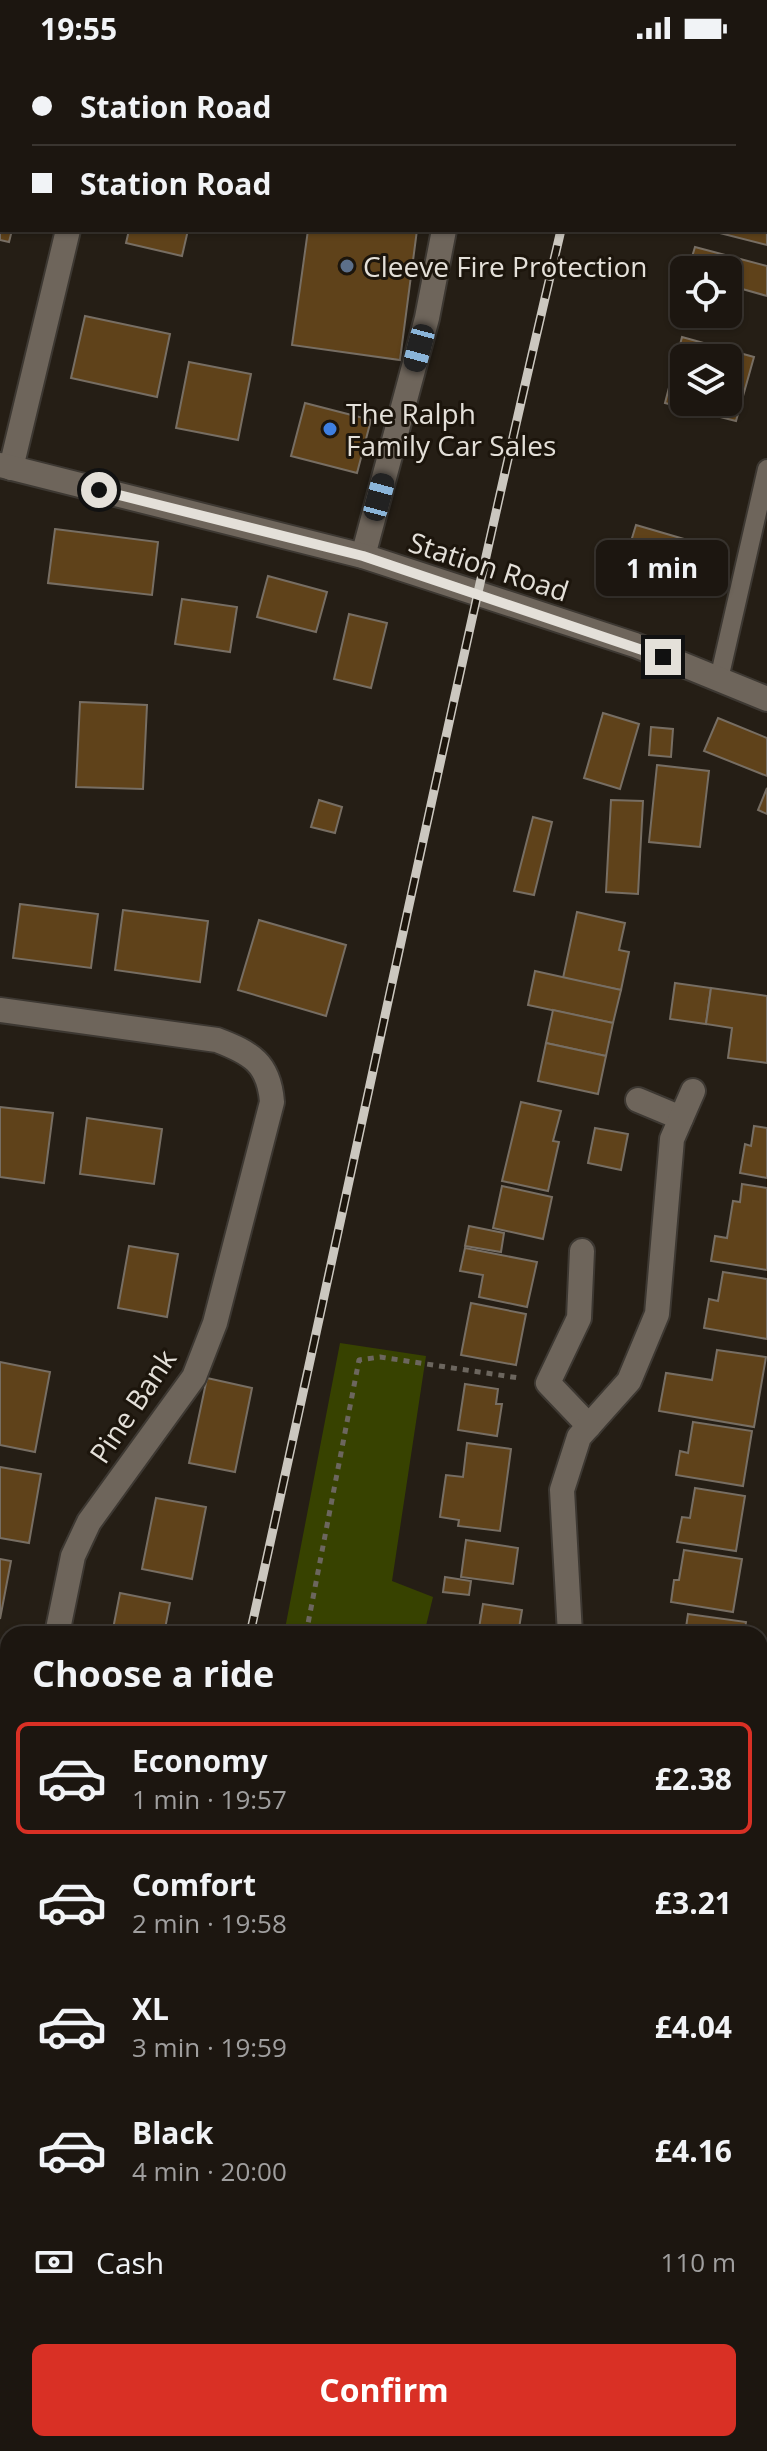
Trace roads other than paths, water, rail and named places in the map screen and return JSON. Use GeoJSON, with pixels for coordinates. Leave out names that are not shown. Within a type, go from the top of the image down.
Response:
{"type":"FeatureCollection","features":[{"type":"Feature","properties":{"kind":"street"},"geometry":{"type":"LineString","coordinates":[[6,466],[67,232]]}},
{"type":"Feature","properties":{"kind":"street"},"geometry":{"type":"LineString","coordinates":[[363,556],[427,318],[444,232]]}},
{"type":"Feature","properties":{"kind":"street","name":"Station Road"},"geometry":{"type":"LineString","coordinates":[[6,466],[363,556],[635,645],[767,699]]}},
{"type":"Feature","properties":{"kind":"street","name":"Pine Bank"},"geometry":{"type":"LineString","coordinates":[[0,1010],[217,1040],[246,1050],[262,1067],[271,1085],[272,1102],[215,1323],[194,1377],[89,1522],[73,1556],[59,1626]]}},
{"type":"Feature","properties":{"kind":"street"},"geometry":{"type":"LineString","coordinates":[[570,1626],[562,1490],[579,1437],[629,1381],[657,1314],[672,1139],[693,1091]]}},
{"type":"Feature","properties":{"kind":"street"},"geometry":{"type":"LineString","coordinates":[[638,1100],[681,1118]]}},
{"type":"Feature","properties":{"kind":"street"},"geometry":{"type":"LineString","coordinates":[[582,1251],[579,1318],[548,1383],[589,1426]]}},
{"type":"Feature","properties":{"kind":"lane"},"geometry":{"type":"LineString","coordinates":[[719,679],[767,469]]}},
{"type":"Feature","properties":{"kind":"railway"},"geometry":{"type":"LineString","coordinates":[[252,1626],[442,756],[561,232]]}},
{"type":"Feature","properties":{"kind":"place","name":"Cleeve Fire Protection"},"geometry":{"type":"Point","coordinates":[347,266]}},
{"type":"Feature","properties":{"kind":"place","name":"The Ralph Family Car Sales"},"geometry":{"type":"Point","coordinates":[330,429]}}]}
